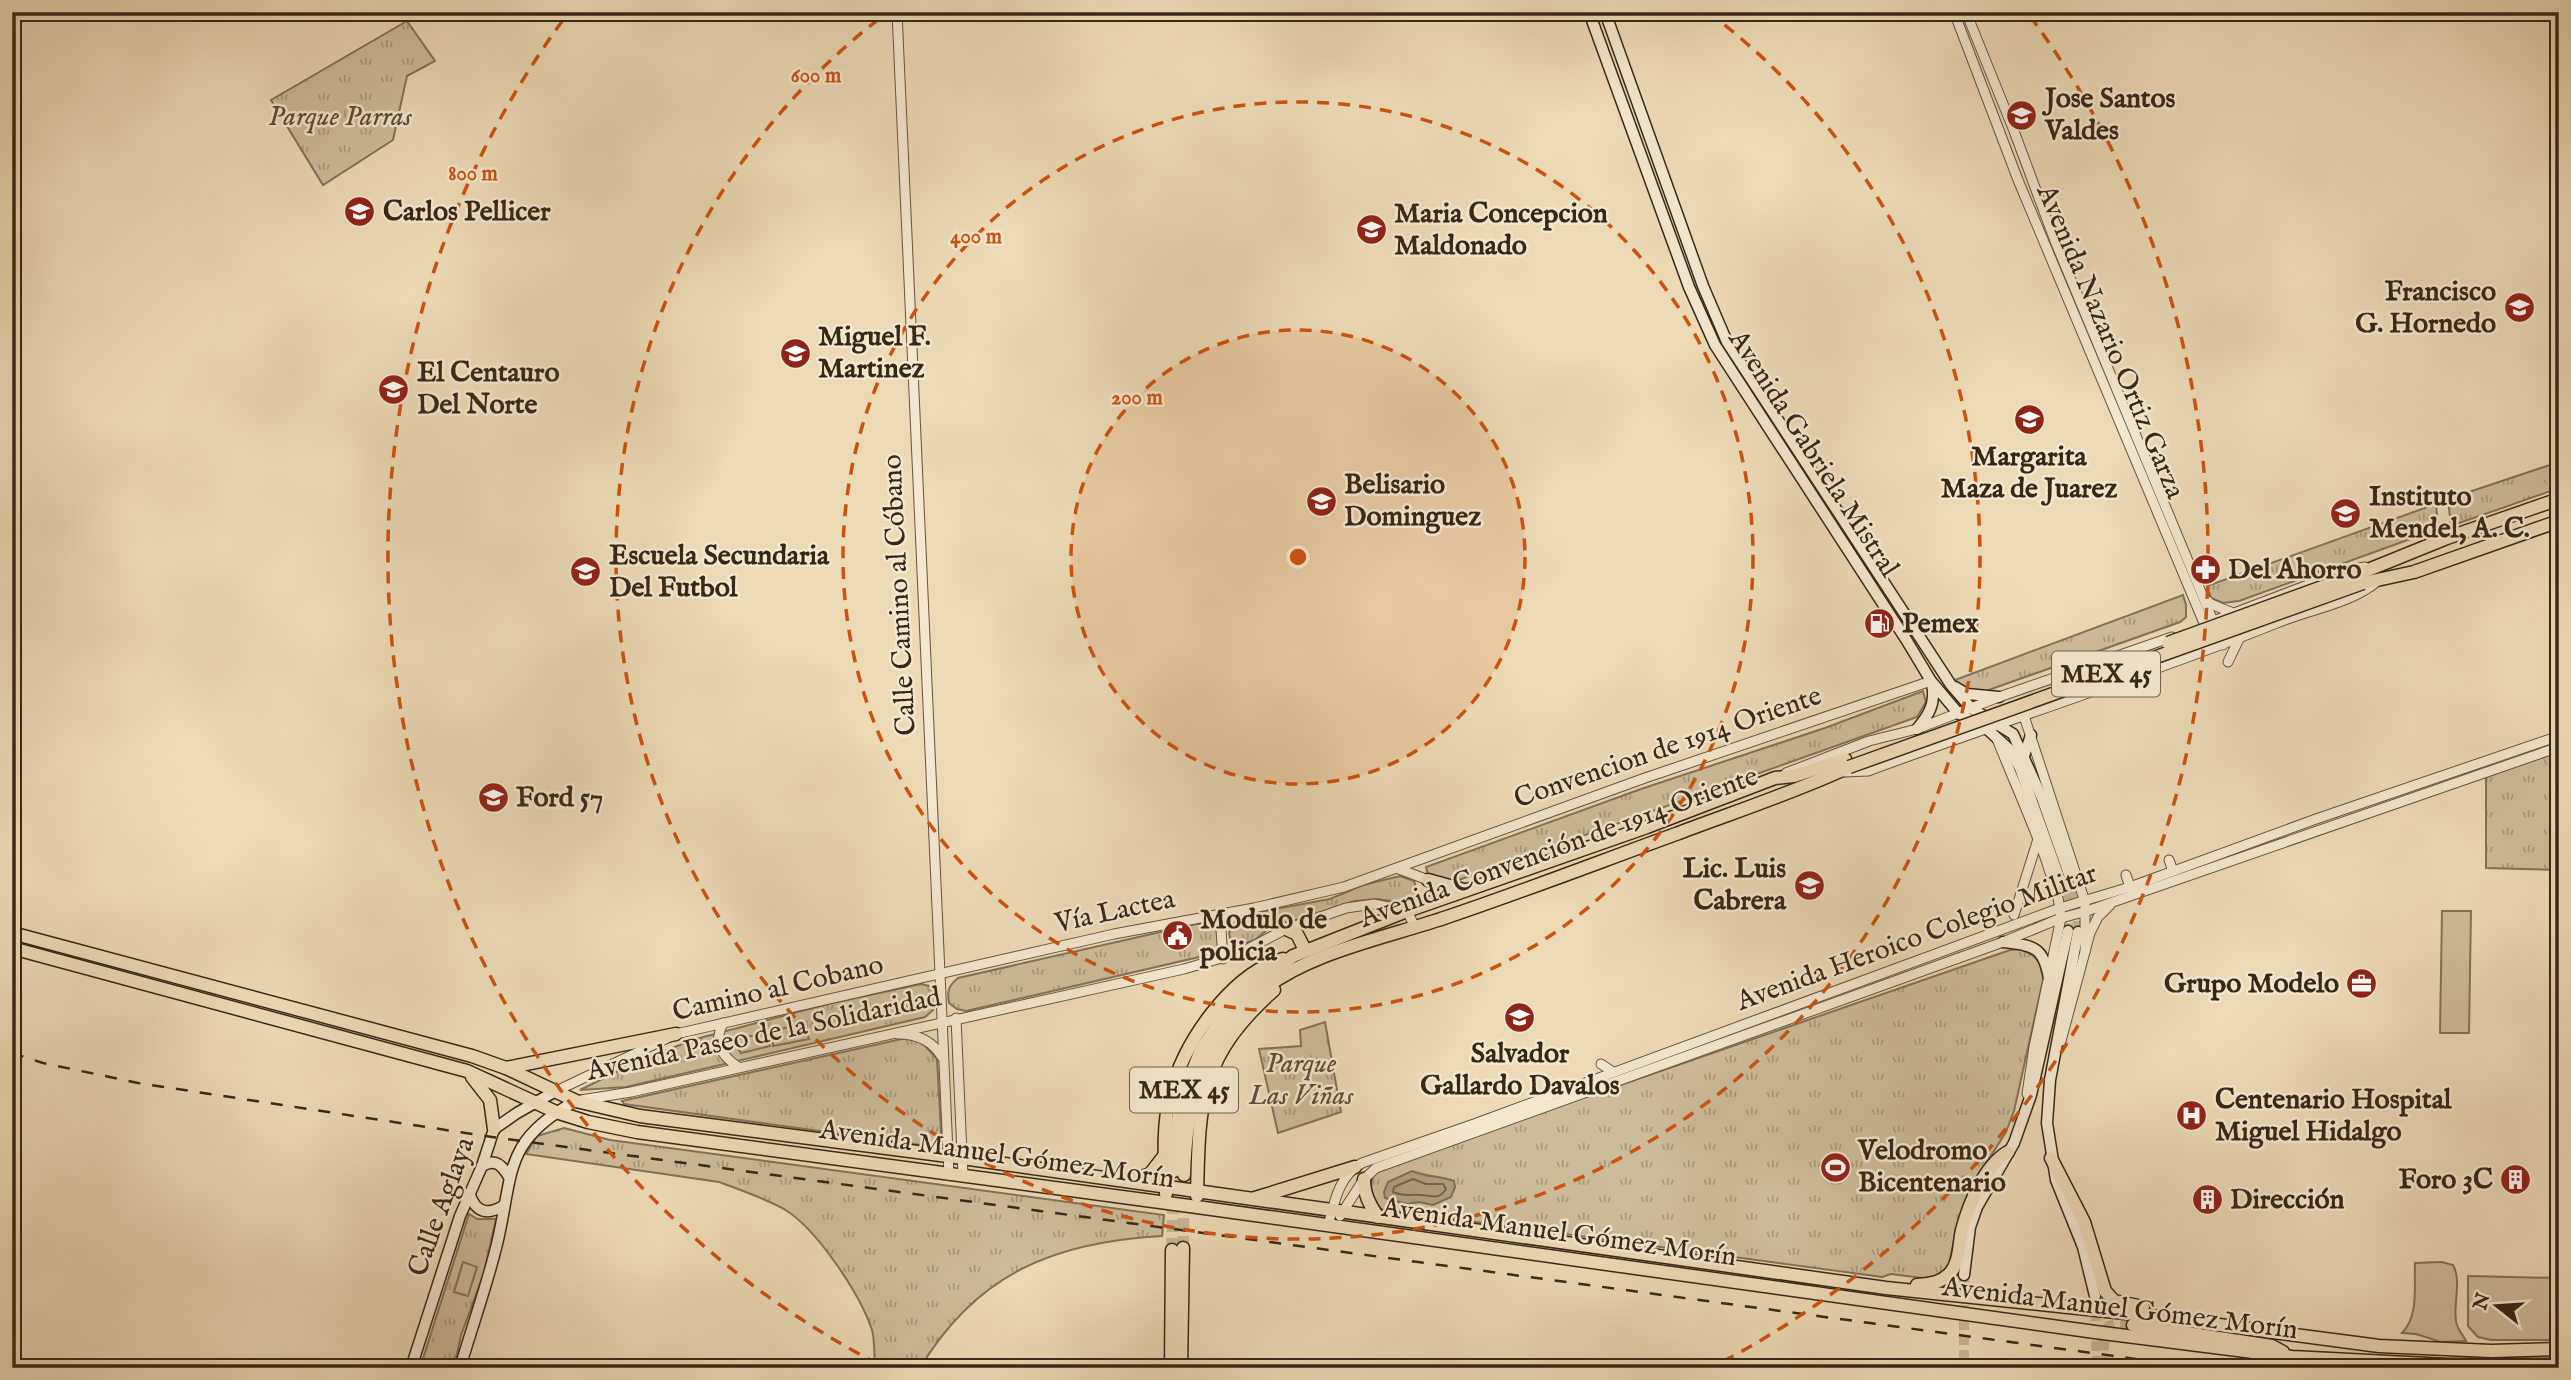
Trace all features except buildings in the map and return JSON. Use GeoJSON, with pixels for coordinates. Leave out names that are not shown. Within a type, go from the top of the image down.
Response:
{"type":"FeatureCollection","features":[{"type":"Feature","properties":{"kind":"main road","name":"Avenida Gabriela Mistral"},"geometry":{"type":"LineString","coordinates":[[1589,12],[1689,286],[1715,345],[1931,681],[1958,713],[1987,729],[2009,749],[2020,768],[2065,878],[2042,798],[2013,734],[1970,708],[1951,685],[1727,342],[1703,286],[1605,12]]}},
{"type":"Feature","properties":{"kind":"main road","name":"Avenida Convención de 1914 Oriente"},"geometry":{"type":"LineString","coordinates":[[2361,579],[2374,566],[2559,499]]}},
{"type":"Feature","properties":{"kind":"main road","name":"Avenida Convención de 1914 Oriente"},"geometry":{"type":"LineString","coordinates":[[1179,1173],[1189,1112],[1206,1059],[1230,1022],[1256,995],[1299,958],[1407,911],[1647,827],[1775,778],[1847,763],[2361,579],[2381,579],[2414,572],[2559,521]]}},
{"type":"Feature","properties":{"kind":"main road"},"geometry":{"type":"LineString","coordinates":[[1917,729],[1932,707],[1934,694],[1931,681]]}},
{"type":"Feature","properties":{"kind":"main road"},"geometry":{"type":"LineString","coordinates":[[1951,685],[1967,694],[1999,697]]}},
{"type":"Feature","properties":{"kind":"main road"},"geometry":{"type":"LineString","coordinates":[[2024,756],[2031,735]]}},
{"type":"Feature","properties":{"kind":"main road","name":"Avenida Convención de 1914 Oriente"},"geometry":{"type":"LineString","coordinates":[[1299,958],[1337,952],[1524,890],[1836,773],[1847,763]]}},
{"type":"Feature","properties":{"kind":"main road"},"geometry":{"type":"LineString","coordinates":[[1428,880],[1465,890]]}},
{"type":"Feature","properties":{"kind":"main road"},"geometry":{"type":"LineString","coordinates":[[1197,1207],[1200,1114],[1212,1069],[1227,1042],[1299,958],[1297,934],[1286,929]]}},
{"type":"Feature","properties":{"kind":"main road"},"geometry":{"type":"LineString","coordinates":[[1964,1275],[1970,1227],[1977,1207],[2023,1120],[2073,932],[2049,1080],[2047,1123],[2056,1180],[2083,1247],[2095,1296]]}},
{"type":"Feature","properties":{"kind":"main road","name":"Avenida Paseo de la Solidaridad"},"geometry":{"type":"LineString","coordinates":[[12,933],[472,1056],[506,1068],[576,1101]]}},
{"type":"Feature","properties":{"kind":"main road"},"geometry":{"type":"LineString","coordinates":[[2003,942],[2026,945],[2041,953],[2046,960],[2049,978]]}},
{"type":"Feature","properties":{"kind":"main road","name":"Avenida Paseo de la Solidaridad"},"geometry":{"type":"LineString","coordinates":[[12,948],[467,1071],[556,1112]]}},
{"type":"Feature","properties":{"kind":"main road"},"geometry":{"type":"LineString","coordinates":[[1166,1203],[1165,1123],[1170,1096],[1199,1031],[1221,1003],[1267,964],[1299,958]]}},
{"type":"Feature","properties":{"kind":"main road"},"geometry":{"type":"LineString","coordinates":[[506,1068],[676,1034]]}},
{"type":"Feature","properties":{"kind":"main road"},"geometry":{"type":"LineString","coordinates":[[467,1071],[490,1100],[495,1129]]}},
{"type":"Feature","properties":{"kind":"main road","name":"Calle Aglaya"},"geometry":{"type":"LineString","coordinates":[[411,1368],[460,1216],[495,1129],[554,1092]]}},
{"type":"Feature","properties":{"kind":"main road","name":"Avenida Manuel Gómez Morín"},"geometry":{"type":"LineString","coordinates":[[576,1101],[640,1116],[948,1156],[1886,1288],[2155,1314]]}},
{"type":"Feature","properties":{"kind":"main road","name":"Calle Aglaya"},"geometry":{"type":"LineString","coordinates":[[460,1368],[498,1243],[503,1206],[515,1159],[541,1124],[576,1101]]}},
{"type":"Feature","properties":{"kind":"main road","name":"Avenida Manuel Gómez Morín"},"geometry":{"type":"LineString","coordinates":[[556,1112],[637,1132],[2292,1357],[2492,1366],[2559,1365]]}},
{"type":"Feature","properties":{"kind":"main road"},"geometry":{"type":"LineString","coordinates":[[1886,1288],[1934,1284],[1951,1272],[1956,1264],[1970,1205],[1992,1168],[2000,1157],[2008,1152]]}},
{"type":"Feature","properties":{"kind":"main road"},"geometry":{"type":"LineString","coordinates":[[1123,1182],[1150,1174],[1165,1155]]}},
{"type":"Feature","properties":{"kind":"main road"},"geometry":{"type":"LineString","coordinates":[[2051,1158],[2084,1223],[2105,1291],[2114,1301],[2155,1314],[2342,1334],[2349,1342],[2395,1348],[2559,1349]]}},
{"type":"Feature","properties":{"kind":"main road"},"geometry":{"type":"LineString","coordinates":[[482,1166],[489,1162],[496,1163],[503,1167],[509,1177]]}},
{"type":"Feature","properties":{"kind":"main road"},"geometry":{"type":"LineString","coordinates":[[1251,1199],[1355,1167]]}},
{"type":"Feature","properties":{"kind":"main road"},"geometry":{"type":"LineString","coordinates":[[1364,1179],[1364,1190],[1369,1204],[1378,1217]]}},
{"type":"Feature","properties":{"kind":"main road"},"geometry":{"type":"LineString","coordinates":[[470,1195],[477,1209],[485,1213],[503,1206]]}},
{"type":"Feature","properties":{"kind":"main road"},"geometry":{"type":"LineString","coordinates":[[1169,1368],[1177,1249],[1182,1364]]}},
{"type":"Feature","properties":{"kind":"main road"},"geometry":{"type":"LineString","coordinates":[[1585,1262],[1590,1254],[1596,1253],[1633,1258],[1645,1255]]}},
{"type":"Feature","properties":{"kind":"main road"},"geometry":{"type":"LineString","coordinates":[[2133,1306],[2155,1314]]}},
{"type":"Feature","properties":{"kind":"main road"},"geometry":{"type":"LineString","coordinates":[[2133,1325],[2272,1346],[2292,1357]]}},
{"type":"Feature","properties":{"kind":"main road"},"geometry":{"type":"LineString","coordinates":[[2491,1350],[2492,1366]]}},
{"type":"Feature","properties":{"kind":"street","name":"Calle Camino al Cóbano"},"geometry":{"type":"LineString","coordinates":[[897,12],[949,1175]]}},
{"type":"Feature","properties":{"kind":"street","name":"Avenida Nazario Ortiz Garza"},"geometry":{"type":"LineString","coordinates":[[1954,12],[2018,180],[2218,646]]}},
{"type":"Feature","properties":{"kind":"street","name":"Avenida Nazario Ortiz Garza"},"geometry":{"type":"LineString","coordinates":[[1966,12],[2055,242],[2204,598],[2208,623]]}},
{"type":"Feature","properties":{"kind":"street","name":"Avenida Convención de 1914 Oriente"},"geometry":{"type":"LineString","coordinates":[[1775,778],[1808,763],[1869,741],[1917,729],[2347,570],[2374,566]]}},
{"type":"Feature","properties":{"kind":"street","name":"Avenida Convención de 1914 Oriente"},"geometry":{"type":"LineString","coordinates":[[1836,773],[1868,771],[1999,725],[2240,638],[2296,615],[2364,593],[2381,579]]}},
{"type":"Feature","properties":{"kind":"street"},"geometry":{"type":"LineString","coordinates":[[2204,598],[2211,604],[2233,613]]}},
{"type":"Feature","properties":{"kind":"street"},"geometry":{"type":"LineString","coordinates":[[2228,662],[2230,653],[2240,638]]}},
{"type":"Feature","properties":{"kind":"street","name":"Convencion de 1914 Oriente"},"geometry":{"type":"LineString","coordinates":[[1420,860],[1645,778],[1931,681]]}},
{"type":"Feature","properties":{"kind":"street"},"geometry":{"type":"LineString","coordinates":[[2024,716],[2086,906],[2085,952]]}},
{"type":"Feature","properties":{"kind":"street","name":"Avenida Heroico Colegio Militar"},"geometry":{"type":"LineString","coordinates":[[2086,906],[2316,818],[2559,736]]}},
{"type":"Feature","properties":{"kind":"street"},"geometry":{"type":"LineString","coordinates":[[1997,739],[2059,898],[2060,913],[2023,1120]]}},
{"type":"Feature","properties":{"kind":"street","name":"Avenida Heroico Colegio Militar"},"geometry":{"type":"LineString","coordinates":[[1332,1227],[1345,1178],[1355,1167],[2060,913],[2115,901],[2559,747]]}},
{"type":"Feature","properties":{"kind":"street"},"geometry":{"type":"LineString","coordinates":[[2014,915],[2038,839]]}},
{"type":"Feature","properties":{"kind":"street","name":"Vía Lactea"},"geometry":{"type":"LineString","coordinates":[[940,975],[1114,934],[1327,892],[1420,860]]}},
{"type":"Feature","properties":{"kind":"street"},"geometry":{"type":"LineString","coordinates":[[2169,860],[2173,871]]}},
{"type":"Feature","properties":{"kind":"street"},"geometry":{"type":"LineString","coordinates":[[1399,869],[1428,880]]}},
{"type":"Feature","properties":{"kind":"street"},"geometry":{"type":"LineString","coordinates":[[2126,875],[2130,887]]}},
{"type":"Feature","properties":{"kind":"street"},"geometry":{"type":"LineString","coordinates":[[2049,1080],[2071,1010],[2085,952],[2098,917],[2115,901]]}},
{"type":"Feature","properties":{"kind":"street","name":"Avenida Paseo de la Solidaridad"},"geometry":{"type":"LineString","coordinates":[[576,1101],[631,1092],[1223,959],[1286,929],[1346,908],[1374,904],[1407,911]]}},
{"type":"Feature","properties":{"kind":"street"},"geometry":{"type":"LineString","coordinates":[[1407,911],[1415,927]]}},
{"type":"Feature","properties":{"kind":"street","name":"Avenida Heroico Colegio Militar"},"geometry":{"type":"LineString","coordinates":[[1337,1210],[1376,1168],[2003,942],[2060,913]]}},
{"type":"Feature","properties":{"kind":"street"},"geometry":{"type":"LineString","coordinates":[[1220,915],[1223,959]]}},
{"type":"Feature","properties":{"kind":"street","name":"Camino al Cobano"},"geometry":{"type":"LineString","coordinates":[[554,1092],[676,1034],[940,975]]}},
{"type":"Feature","properties":{"kind":"street"},"geometry":{"type":"LineString","coordinates":[[956,1018],[963,1176]]}},
{"type":"Feature","properties":{"kind":"street"},"geometry":{"type":"LineString","coordinates":[[723,1023],[718,1038],[720,1050],[723,1056],[738,1067]]}},
{"type":"Feature","properties":{"kind":"street"},"geometry":{"type":"LineString","coordinates":[[883,1034],[908,1034],[925,1039],[937,1049],[944,1064]]}},
{"type":"Feature","properties":{"kind":"street"},"geometry":{"type":"LineString","coordinates":[[1601,1064],[1613,1072]]}},
{"type":"Feature","properties":{"kind":"green space","name":"Parque Parras"},"geometry":{"type":"Polygon","coordinates":[[[407,21],[435,61],[407,76],[393,140],[323,185],[271,100],[407,21]]]}},
{"type":"Feature","properties":{"kind":"green space"},"geometry":{"type":"Polygon","coordinates":[[[2559,462],[2559,488],[2451,526],[2448,499],[2559,462]]]}},
{"type":"Feature","properties":{"kind":"green space"},"geometry":{"type":"Polygon","coordinates":[[[2436,504],[2438,529],[2239,601],[2223,603],[2211,598],[2207,586],[2436,504]]]}},
{"type":"Feature","properties":{"kind":"green space"},"geometry":{"type":"Polygon","coordinates":[[[2183,595],[2186,617],[2180,622],[1986,691],[1968,689],[1955,680],[2183,595]]]}},
{"type":"Feature","properties":{"kind":"green space"},"geometry":{"type":"Polygon","coordinates":[[[1923,691],[1926,702],[1917,717],[1456,881],[1429,877],[1426,867],[1641,789],[1825,728],[1923,691]]]}},
{"type":"Feature","properties":{"kind":"green space"},"geometry":{"type":"Polygon","coordinates":[[[2559,751],[2559,870],[2486,868],[2486,777],[2559,751]]]}},
{"type":"Feature","properties":{"kind":"green space"},"geometry":{"type":"Polygon","coordinates":[[[1400,876],[1414,881],[1417,891],[1414,898],[1404,903],[1378,899],[1355,901],[1268,929],[1255,940],[1242,944],[1231,942],[1229,933],[1238,916],[1330,899],[1363,885],[1400,876]]]}},
{"type":"Feature","properties":{"kind":"green space"},"geometry":{"type":"Polygon","coordinates":[[[2442,911],[2471,911],[2469,1033],[2440,1033],[2442,911]]]}},
{"type":"Feature","properties":{"kind":"green space"},"geometry":{"type":"Polygon","coordinates":[[[1196,924],[1211,924],[1216,928],[1219,945],[1212,954],[966,1011],[949,1003],[949,989],[958,978],[1196,924]]]}},
{"type":"Feature","properties":{"kind":"green space"},"geometry":{"type":"Polygon","coordinates":[[[2021,949],[2038,960],[2043,980],[2014,1111],[2006,1132],[1974,1182],[1959,1218],[1948,1268],[1930,1279],[1891,1274],[1882,1277],[1381,1209],[1373,1195],[1371,1186],[1375,1170],[2010,950],[2021,949]]]}},
{"type":"Feature","properties":{"kind":"green space"},"geometry":{"type":"Polygon","coordinates":[[[921,984],[929,986],[936,994],[933,1010],[925,1017],[626,1087],[580,1090],[628,1066],[692,1040],[832,1003],[921,984]]]}},
{"type":"Feature","properties":{"kind":"green space","name":"Parque Las Viñas"},"geometry":{"type":"Polygon","coordinates":[[[1325,1022],[1341,1112],[1278,1133],[1259,1049],[1301,1046],[1300,1030],[1325,1022]]]}},
{"type":"Feature","properties":{"kind":"green space"},"geometry":{"type":"Polygon","coordinates":[[[804,1023],[809,1039],[773,1046],[773,1031],[804,1023]]]}},
{"type":"Feature","properties":{"kind":"green space"},"geometry":{"type":"Polygon","coordinates":[[[767,1033],[770,1046],[741,1053],[732,1040],[767,1033]]]}},
{"type":"Feature","properties":{"kind":"green space"},"geometry":{"type":"Polygon","coordinates":[[[906,1038],[917,1040],[937,1059],[942,1148],[624,1104],[622,1101],[906,1038]]]}},
{"type":"Feature","properties":{"kind":"green space"},"geometry":{"type":"Polygon","coordinates":[[[564,1128],[610,1140],[1164,1215],[1162,1236],[1123,1239],[1087,1246],[1053,1255],[1022,1269],[993,1286],[967,1308],[942,1335],[920,1368],[875,1368],[872,1330],[858,1299],[836,1264],[797,1218],[768,1201],[719,1182],[526,1154],[537,1136],[564,1128]]]}},
{"type":"Feature","properties":{"kind":"green space"},"geometry":{"type":"Polygon","coordinates":[[[469,1214],[477,1219],[496,1219],[484,1273],[461,1335],[454,1368],[420,1368],[469,1214]]]}},
{"type":"Feature","properties":{"kind":"green space"},"geometry":{"type":"Polygon","coordinates":[[[463,1262],[477,1267],[468,1296],[454,1292],[463,1262]]]}},
{"type":"Feature","properties":{"kind":"green space"},"geometry":{"type":"Polygon","coordinates":[[[2442,1262],[2453,1265],[2456,1271],[2456,1321],[2466,1341],[2441,1342],[2416,1334],[2402,1333],[2413,1309],[2415,1263],[2442,1262]]]}},
{"type":"Feature","properties":{"kind":"green space"},"geometry":{"type":"Polygon","coordinates":[[[2468,1276],[2559,1278],[2559,1340],[2491,1340],[2478,1337],[2468,1326],[2468,1276]]]}},
{"type":"Feature","properties":{"kind":"water"},"geometry":{"type":"Polygon","coordinates":[[[1412,1171],[1454,1181],[1451,1197],[1433,1205],[1419,1202],[1406,1204],[1385,1198],[1388,1182],[1412,1171]]]}},
{"type":"Feature","properties":{"kind":"tunnel"},"geometry":{"type":"LineString","coordinates":[[2070,877],[2078,908],[2078,932]]}},
{"type":"Feature","properties":{"kind":"tunnel"},"geometry":{"type":"LineString","coordinates":[[2060,880],[2069,904],[2068,931]]}},
{"type":"Feature","properties":{"kind":"tunnel"},"geometry":{"type":"LineString","coordinates":[[1172,1250],[1174,1171]]}},
{"type":"Feature","properties":{"kind":"tunnel"},"geometry":{"type":"LineString","coordinates":[[1183,1248],[1184,1175]]}},
{"type":"Feature","properties":{"kind":"tunnel"},"geometry":{"type":"LineString","coordinates":[[1964,1275],[1964,1368]]}},
{"type":"Feature","properties":{"kind":"tunnel"},"geometry":{"type":"LineString","coordinates":[[2095,1296],[2097,1368]]}},
{"type":"Feature","properties":{"kind":"tunnel"},"geometry":{"type":"LineString","coordinates":[[2101,1368],[2104,1338],[2109,1327],[2118,1324],[2133,1325]]}},
{"type":"Feature","properties":{"kind":"railway"},"geometry":{"type":"LineString","coordinates":[[12,1053],[43,1063],[138,1083],[492,1137],[2203,1368]]}},
{"type":"Feature","properties":{"kind":"place","name":"Jose Santos Valdes"},"geometry":{"type":"Point","coordinates":[2022,115]}},
{"type":"Feature","properties":{"kind":"place","name":"Carlos Pellicer"},"geometry":{"type":"Point","coordinates":[360,212]}},
{"type":"Feature","properties":{"kind":"place","name":"Maria Concepcion Maldonado"},"geometry":{"type":"Point","coordinates":[1371,230]}},
{"type":"Feature","properties":{"kind":"place","name":"Francisco G. Hornedo"},"geometry":{"type":"Point","coordinates":[2519,308]}},
{"type":"Feature","properties":{"kind":"place","name":"Miguel F. Martinez"},"geometry":{"type":"Point","coordinates":[795,353]}},
{"type":"Feature","properties":{"kind":"place","name":"El Centauro Del Norte"},"geometry":{"type":"Point","coordinates":[394,389]}},
{"type":"Feature","properties":{"kind":"place","name":"Margarita Maza de Juarez"},"geometry":{"type":"Point","coordinates":[2029,420]}},
{"type":"Feature","properties":{"kind":"place","name":"Belisario Dominguez"},"geometry":{"type":"Point","coordinates":[1321,501]}},
{"type":"Feature","properties":{"kind":"place","name":"Instituto Mendel, A. C."},"geometry":{"type":"Point","coordinates":[2346,513]}},
{"type":"Feature","properties":{"kind":"place","name":"Del Ahorro"},"geometry":{"type":"Point","coordinates":[2205,570]}},
{"type":"Feature","properties":{"kind":"place","name":"Escuela Secundaria Del Futbol"},"geometry":{"type":"Point","coordinates":[586,572]}},
{"type":"Feature","properties":{"kind":"place","name":"Pemex"},"geometry":{"type":"Point","coordinates":[1879,624]}},
{"type":"Feature","properties":{"kind":"place","name":"Ford 57"},"geometry":{"type":"Point","coordinates":[493,798]}},
{"type":"Feature","properties":{"kind":"place","name":"Lic. Luis Cabrera"},"geometry":{"type":"Point","coordinates":[1809,885]}},
{"type":"Feature","properties":{"kind":"place","name":"Modulo de policia"},"geometry":{"type":"Point","coordinates":[1177,936]}},
{"type":"Feature","properties":{"kind":"place","name":"Grupo Modelo"},"geometry":{"type":"Point","coordinates":[2362,984]}},
{"type":"Feature","properties":{"kind":"place","name":"Salvador Gallardo Davalos"},"geometry":{"type":"Point","coordinates":[1520,1017]}},
{"type":"Feature","properties":{"kind":"place","name":"Centenario Hospital Miguel Hidalgo"},"geometry":{"type":"Point","coordinates":[2192,1116]}},
{"type":"Feature","properties":{"kind":"place","name":"Velodromo Bicentenario"},"geometry":{"type":"Point","coordinates":[1835,1167]}},
{"type":"Feature","properties":{"kind":"place","name":"Foro 3C"},"geometry":{"type":"Point","coordinates":[2516,1180]}},
{"type":"Feature","properties":{"kind":"place","name":"Dirección"},"geometry":{"type":"Point","coordinates":[2207,1200]}}]}
